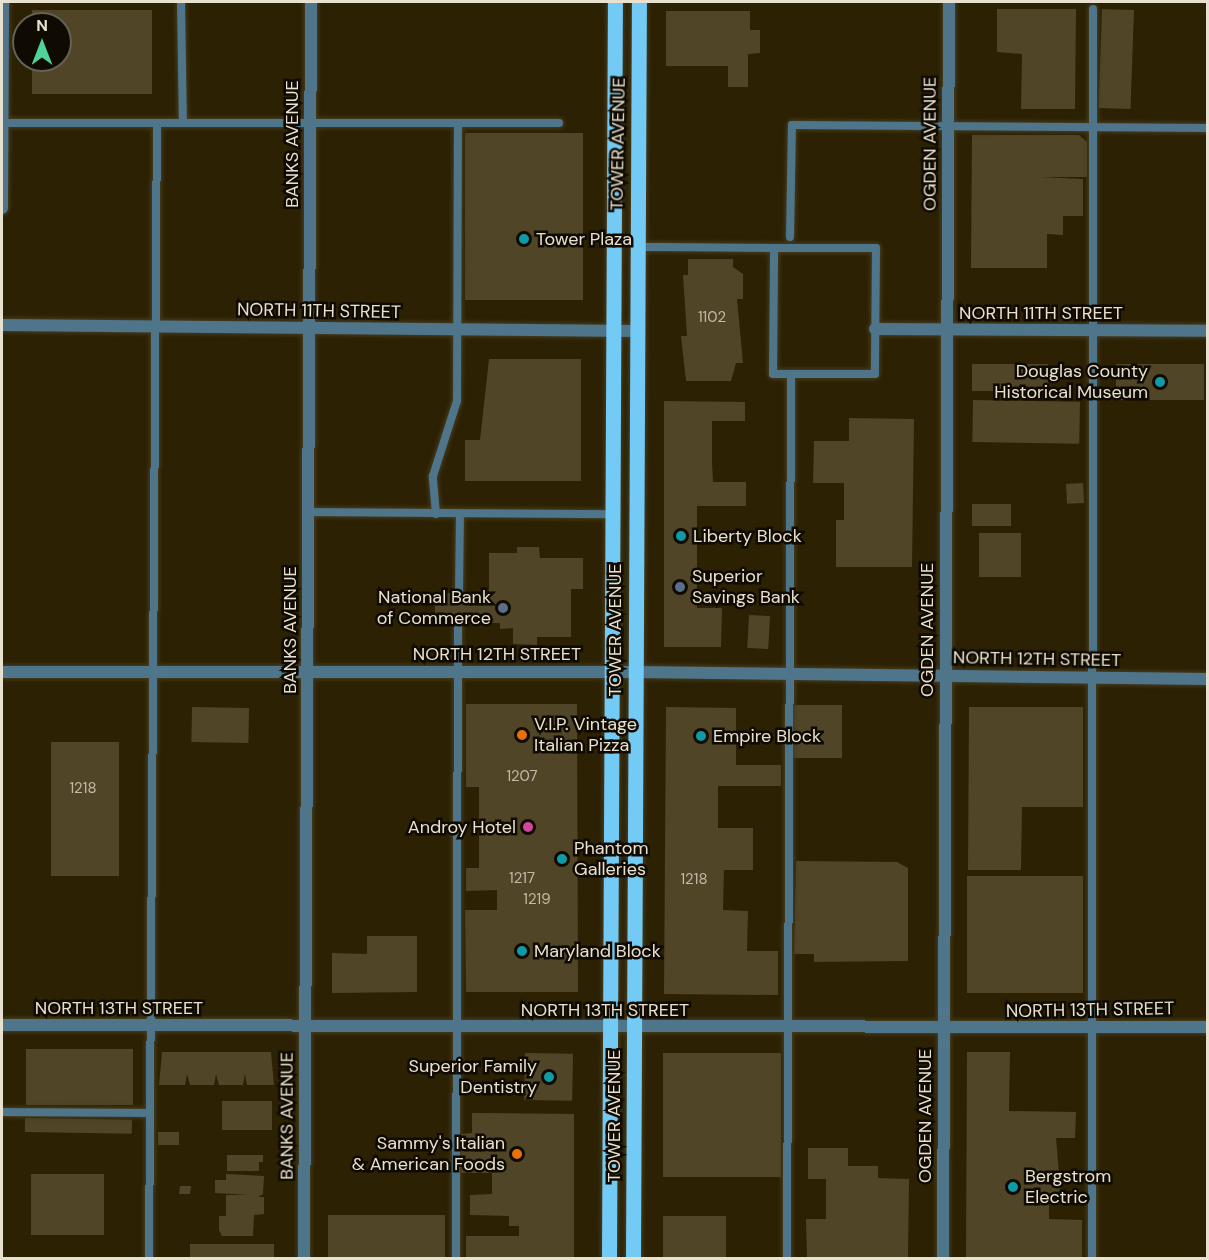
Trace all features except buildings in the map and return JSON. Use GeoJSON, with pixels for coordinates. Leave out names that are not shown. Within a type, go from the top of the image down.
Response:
{"type":"FeatureCollection","features":[{"type":"Feature","properties":{"kind":"main road","name":"TOWER AVENUE"},"geometry":{"type":"LineString","coordinates":[[609,1258],[615,2]]}},
{"type":"Feature","properties":{"kind":"main road","name":"TOWER AVENUE"},"geometry":{"type":"LineString","coordinates":[[633,1258],[639,2]]}},
{"type":"Feature","properties":{"kind":"street"},"geometry":{"type":"LineString","coordinates":[[2,208],[3,2]]}},
{"type":"Feature","properties":{"kind":"street","name":"BANKS AVENUE"},"geometry":{"type":"LineString","coordinates":[[304,1258],[311,2]]}},
{"type":"Feature","properties":{"kind":"street","name":"OGDEN AVENUE"},"geometry":{"type":"LineString","coordinates":[[943,1258],[949,2]]}},
{"type":"Feature","properties":{"kind":"street","name":"NORTH 11TH STREET"},"geometry":{"type":"LineString","coordinates":[[2,325],[636,331]]}},
{"type":"Feature","properties":{"kind":"street","name":"NORTH 11TH STREET"},"geometry":{"type":"LineString","coordinates":[[875,329],[1208,331]]}},
{"type":"Feature","properties":{"kind":"street","name":"NORTH 12TH STREET"},"geometry":{"type":"LineString","coordinates":[[2,672],[635,672],[1208,679]]}},
{"type":"Feature","properties":{"kind":"street","name":"NORTH 13TH STREET"},"geometry":{"type":"LineString","coordinates":[[2,1025],[943,1029],[1208,1027]]}},
{"type":"Feature","properties":{"kind":"lane"},"geometry":{"type":"LineString","coordinates":[[181,2],[183,123]]}},
{"type":"Feature","properties":{"kind":"lane"},"geometry":{"type":"LineString","coordinates":[[1092,1258],[1093,9]]}},
{"type":"Feature","properties":{"kind":"lane"},"geometry":{"type":"LineString","coordinates":[[2,123],[560,123]]}},
{"type":"Feature","properties":{"kind":"lane"},"geometry":{"type":"LineString","coordinates":[[149,1258],[148,1026],[157,327],[157,123]]}},
{"type":"Feature","properties":{"kind":"lane"},"geometry":{"type":"LineString","coordinates":[[436,514],[431,484],[457,401],[458,123]]}},
{"type":"Feature","properties":{"kind":"lane"},"geometry":{"type":"LineString","coordinates":[[790,237],[792,125],[1208,128]]}},
{"type":"Feature","properties":{"kind":"lane"},"geometry":{"type":"LineString","coordinates":[[637,247],[876,248],[875,374],[773,374],[774,248]]}},
{"type":"Feature","properties":{"kind":"lane"},"geometry":{"type":"LineString","coordinates":[[787,1258],[791,374]]}},
{"type":"Feature","properties":{"kind":"lane"},"geometry":{"type":"LineString","coordinates":[[308,512],[612,514]]}},
{"type":"Feature","properties":{"kind":"lane"},"geometry":{"type":"LineString","coordinates":[[459,593],[460,514]]}},
{"type":"Feature","properties":{"kind":"lane"},"geometry":{"type":"LineString","coordinates":[[456,1258],[458,623]]}},
{"type":"Feature","properties":{"kind":"lane"},"geometry":{"type":"LineString","coordinates":[[2,1112],[148,1113]]}},
{"type":"Feature","properties":{"kind":"place","name":"Tower Plaza"},"geometry":{"type":"Point","coordinates":[524,239]}},
{"type":"Feature","properties":{"kind":"place","name":"Douglas County Historical Museum"},"geometry":{"type":"Point","coordinates":[1160,382]}},
{"type":"Feature","properties":{"kind":"place","name":"Liberty Block"},"geometry":{"type":"Point","coordinates":[681,536]}},
{"type":"Feature","properties":{"kind":"place","name":"Superior Savings Bank"},"geometry":{"type":"Point","coordinates":[680,587]}},
{"type":"Feature","properties":{"kind":"place","name":"National Bank of Commerce"},"geometry":{"type":"Point","coordinates":[503,608]}},
{"type":"Feature","properties":{"kind":"place","name":"V.I.P. Vintage Italian Pizza"},"geometry":{"type":"Point","coordinates":[522,735]}},
{"type":"Feature","properties":{"kind":"place","name":"Empire Block"},"geometry":{"type":"Point","coordinates":[701,736]}},
{"type":"Feature","properties":{"kind":"place","name":"Androy Hotel"},"geometry":{"type":"Point","coordinates":[528,827]}},
{"type":"Feature","properties":{"kind":"place","name":"Phantom Galleries"},"geometry":{"type":"Point","coordinates":[562,859]}},
{"type":"Feature","properties":{"kind":"place","name":"Maryland Block"},"geometry":{"type":"Point","coordinates":[522,951]}},
{"type":"Feature","properties":{"kind":"place","name":"Superior Family Dentistry"},"geometry":{"type":"Point","coordinates":[549,1077]}},
{"type":"Feature","properties":{"kind":"place","name":"Sammy's Italian & American Foods"},"geometry":{"type":"Point","coordinates":[517,1154]}},
{"type":"Feature","properties":{"kind":"place","name":"Bergstrom Electric"},"geometry":{"type":"Point","coordinates":[1013,1187]}}]}
